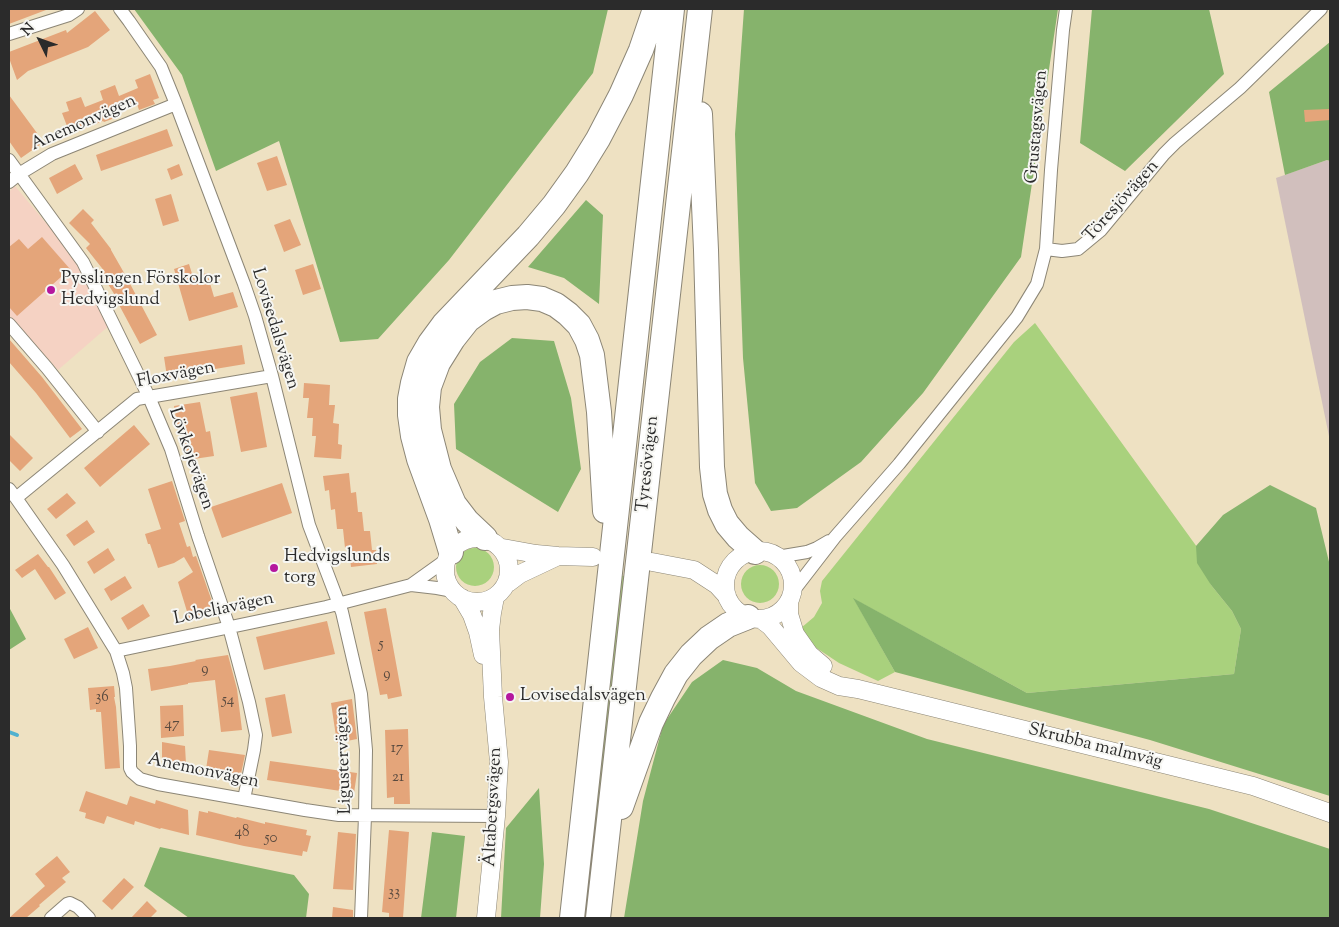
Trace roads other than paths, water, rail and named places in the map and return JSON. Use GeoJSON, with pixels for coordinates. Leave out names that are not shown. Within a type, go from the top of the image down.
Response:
{"type":"FeatureCollection","features":[{"type":"Feature","properties":{"kind":"highway"},"geometry":{"type":"LineString","coordinates":[[449,556],[441,519],[413,436],[410,399],[420,362],[430,343],[444,324],[528,236],[577,173],[598,139],[621,95],[641,50],[655,9]]}},
{"type":"Feature","properties":{"kind":"highway","name":"Tyresövägen"},"geometry":{"type":"LineString","coordinates":[[572,918],[672,9]]}},
{"type":"Feature","properties":{"kind":"highway","name":"Tyresövägen"},"geometry":{"type":"LineString","coordinates":[[598,918],[700,9]]}},
{"type":"Feature","properties":{"kind":"highway"},"geometry":{"type":"LineString","coordinates":[[696,40],[706,250],[714,494],[727,524],[756,556]]}},
{"type":"Feature","properties":{"kind":"highway"},"geometry":{"type":"LineString","coordinates":[[494,543],[467,521],[454,504],[439,469],[428,430],[427,407],[429,387],[438,363],[468,320],[490,306],[512,298],[542,299],[556,305],[579,325],[592,355],[599,412],[608,586]]}},
{"type":"Feature","properties":{"kind":"highway"},"geometry":{"type":"LineString","coordinates":[[606,847],[651,724],[676,674],[691,655],[709,638],[728,625],[755,618]]}},
{"type":"Feature","properties":{"kind":"street"},"geometry":{"type":"LineString","coordinates":[[9,34],[69,15],[78,9]]}},
{"type":"Feature","properties":{"kind":"street","name":"Lovisedalsvägen"},"geometry":{"type":"LineString","coordinates":[[120,9],[161,67],[255,316],[309,524],[339,604]]}},
{"type":"Feature","properties":{"kind":"street","name":"Grustagsvägen"},"geometry":{"type":"LineString","coordinates":[[1046,249],[1051,170],[1066,9]]}},
{"type":"Feature","properties":{"kind":"street","name":"Töresjövägen"},"geometry":{"type":"LineString","coordinates":[[1046,249],[1062,251],[1078,249],[1101,230],[1164,154],[1240,88],[1321,9]]}},
{"type":"Feature","properties":{"kind":"street","name":"Anemonvägen"},"geometry":{"type":"LineString","coordinates":[[9,182],[52,154],[176,104]]}},
{"type":"Feature","properties":{"kind":"street","name":"Lövkojevägen"},"geometry":{"type":"LineString","coordinates":[[9,160],[83,262],[149,397],[171,450],[229,627],[256,735],[244,799]]}},
{"type":"Feature","properties":{"kind":"street"},"geometry":{"type":"LineString","coordinates":[[694,570],[717,585],[740,613],[755,618],[773,617],[781,611],[835,537],[899,464],[1017,317],[1037,284],[1046,249]]}},
{"type":"Feature","properties":{"kind":"street"},"geometry":{"type":"LineString","coordinates":[[9,324],[98,432]]}},
{"type":"Feature","properties":{"kind":"street","name":"Floxvägen"},"geometry":{"type":"LineString","coordinates":[[12,493],[98,432],[137,399],[272,376]]}},
{"type":"Feature","properties":{"kind":"street","name":"Anemonvägen"},"geometry":{"type":"LineString","coordinates":[[12,493],[63,565],[116,651],[124,673],[126,688],[130,768],[140,779],[340,815],[496,816]]}},
{"type":"Feature","properties":{"kind":"street"},"geometry":{"type":"LineString","coordinates":[[652,562],[694,570],[719,567],[756,556],[792,555],[812,550],[835,537]]}},
{"type":"Feature","properties":{"kind":"street"},"geometry":{"type":"LineString","coordinates":[[457,595],[446,580],[444,569],[449,556],[458,543],[468,538],[536,554],[593,557]]}},
{"type":"Feature","properties":{"kind":"street"},"geometry":{"type":"LineString","coordinates":[[494,543],[508,556],[510,564],[508,583]]}},
{"type":"Feature","properties":{"kind":"street"},"geometry":{"type":"LineString","coordinates":[[411,585],[449,556]]}},
{"type":"Feature","properties":{"kind":"street"},"geometry":{"type":"LineString","coordinates":[[339,604],[411,585],[437,588],[472,602],[484,602],[495,597],[508,583],[520,574],[558,556]]}},
{"type":"Feature","properties":{"kind":"street"},"geometry":{"type":"LineString","coordinates":[[727,596],[725,582],[729,569],[756,556],[787,566],[792,580],[790,597]]}},
{"type":"Feature","properties":{"kind":"street","name":"Ältabergsvägen"},"geometry":{"type":"LineString","coordinates":[[457,595],[472,615],[478,632],[493,696]]}},
{"type":"Feature","properties":{"kind":"street","name":"Ältabergsvägen"},"geometry":{"type":"LineString","coordinates":[[486,918],[499,762],[490,630],[495,597]]}},
{"type":"Feature","properties":{"kind":"street","name":"Skrubba malmväg"},"geometry":{"type":"LineString","coordinates":[[790,597],[789,614],[792,626],[795,634],[809,654],[827,670],[858,689]]}},
{"type":"Feature","properties":{"kind":"street","name":"Lobeliavägen"},"geometry":{"type":"LineString","coordinates":[[116,651],[339,604]]}},
{"type":"Feature","properties":{"kind":"street","name":"Ligustervägen"},"geometry":{"type":"LineString","coordinates":[[339,604],[361,694],[366,750],[361,918]]}},
{"type":"Feature","properties":{"kind":"street","name":"Skrubba malmväg"},"geometry":{"type":"LineString","coordinates":[[755,618],[770,626],[801,663],[821,678],[839,686],[858,689],[1253,786],[1330,813]]}},
{"type":"Feature","properties":{"kind":"street"},"geometry":{"type":"LineString","coordinates":[[51,918],[66,904],[70,903],[78,907],[90,918]]}},
{"type":"Feature","properties":{"kind":"waterway"},"geometry":{"type":"LineString","coordinates":[[9,732],[17,735]]}},
{"type":"Feature","properties":{"kind":"place","name":"Pysslingen Förskolor Hedvigslund"},"geometry":{"type":"Point","coordinates":[51,290]}},
{"type":"Feature","properties":{"kind":"place","name":"Hedvigslunds torg"},"geometry":{"type":"Point","coordinates":[274,568]}},
{"type":"Feature","properties":{"kind":"place","name":"Lovisedalsvägen"},"geometry":{"type":"Point","coordinates":[510,697]}}]}
